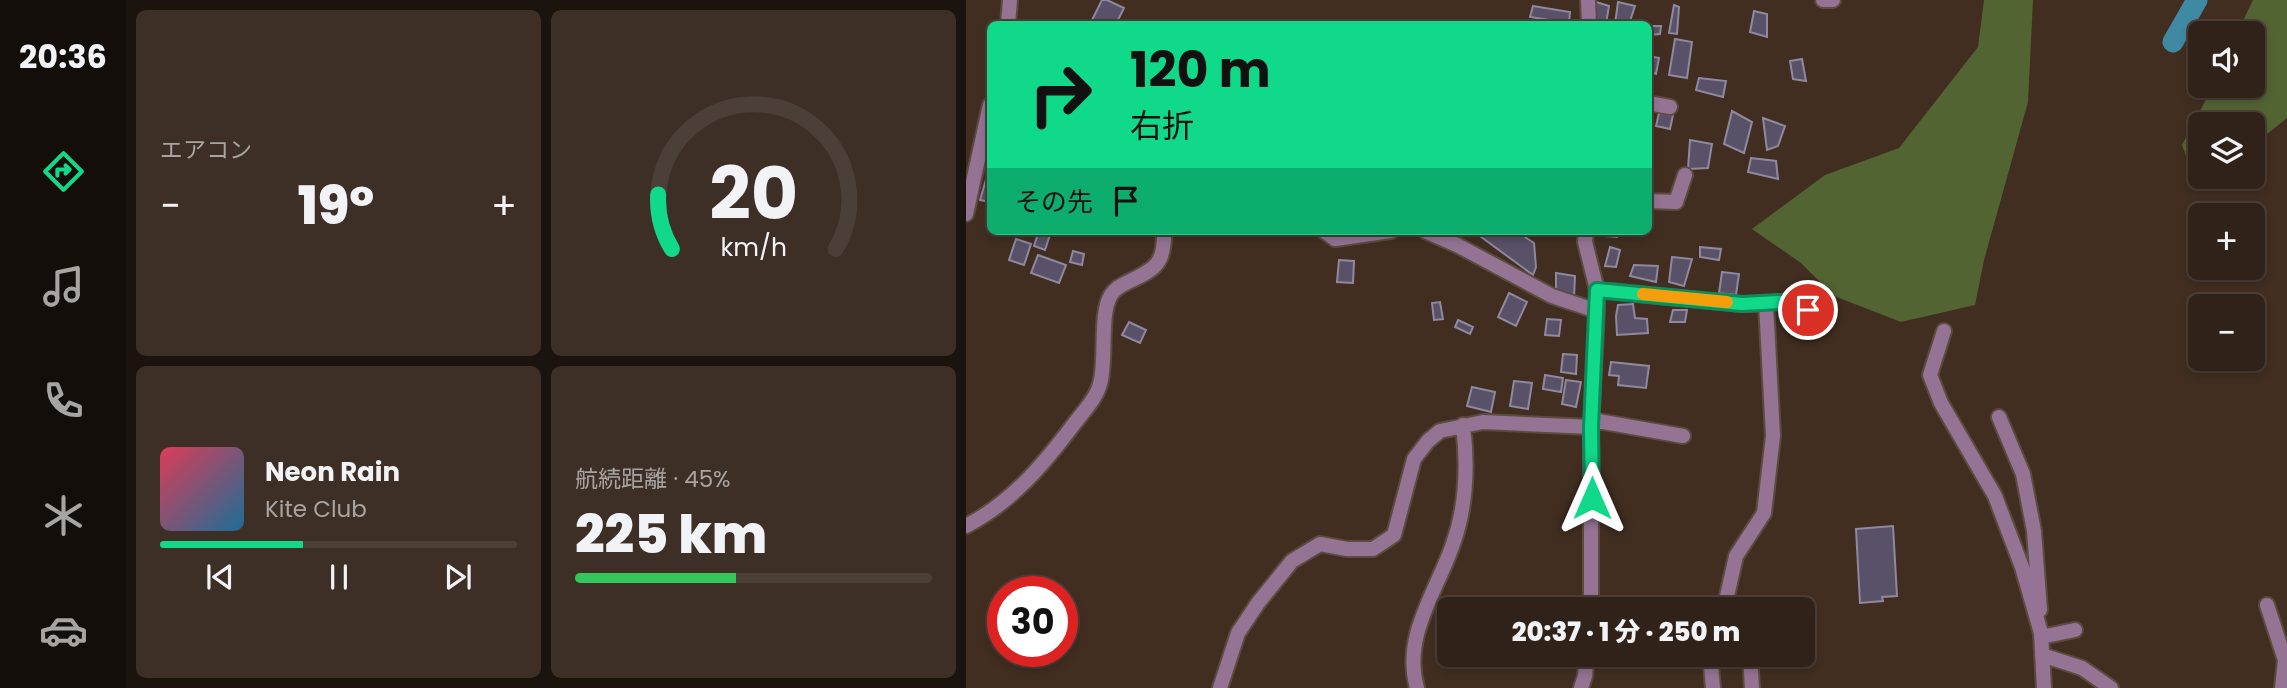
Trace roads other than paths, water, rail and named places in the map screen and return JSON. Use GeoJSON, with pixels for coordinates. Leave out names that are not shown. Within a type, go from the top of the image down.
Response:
{"type":"FeatureCollection","features":[{"type":"Feature","properties":{"kind":"street"},"geometry":{"type":"LineString","coordinates":[[1008,21],[1010,0]]}},
{"type":"Feature","properties":{"kind":"street"},"geometry":{"type":"LineString","coordinates":[[1588,0],[1589,21]]}},
{"type":"Feature","properties":{"kind":"street"},"geometry":{"type":"LineString","coordinates":[[1824,0],[1833,0]]}},
{"type":"Feature","properties":{"kind":"street"},"geometry":{"type":"LineString","coordinates":[[1652,104],[1670,107]]}},
{"type":"Feature","properties":{"kind":"street"},"geometry":{"type":"LineString","coordinates":[[966,214],[987,119]]}},
{"type":"Feature","properties":{"kind":"street"},"geometry":{"type":"LineString","coordinates":[[1652,201],[1676,202],[1685,175]]}},
{"type":"Feature","properties":{"kind":"street"},"geometry":{"type":"LineString","coordinates":[[966,526],[998,507],[1020,489],[1095,396],[1102,376],[1108,302],[1114,290],[1147,273],[1158,264],[1164,246],[1164,235]]}},
{"type":"Feature","properties":{"kind":"street"},"geometry":{"type":"LineString","coordinates":[[1330,235],[1335,239],[1363,235]]}},
{"type":"Feature","properties":{"kind":"street"},"geometry":{"type":"LineString","coordinates":[[1434,235],[1552,296],[1597,311]]}},
{"type":"Feature","properties":{"kind":"street"},"geometry":{"type":"LineString","coordinates":[[1586,235],[1597,290],[1591,424],[1591,597]]}},
{"type":"Feature","properties":{"kind":"street"},"geometry":{"type":"LineString","coordinates":[[1597,290],[1742,304],[1779,302],[1808,310]]}},
{"type":"Feature","properties":{"kind":"street"},"geometry":{"type":"LineString","coordinates":[[1728,597],[1736,556],[1764,513],[1773,436],[1766,304]]}},
{"type":"Feature","properties":{"kind":"street"},"geometry":{"type":"LineString","coordinates":[[1944,331],[1930,375],[1941,403],[1995,496],[2022,567],[2041,635]]}},
{"type":"Feature","properties":{"kind":"street"},"geometry":{"type":"LineString","coordinates":[[1999,417],[2023,474],[2034,531],[2040,586],[2044,688]]}},
{"type":"Feature","properties":{"kind":"street"},"geometry":{"type":"LineString","coordinates":[[1220,688],[1238,634],[1258,603],[1292,561],[1320,544],[1347,550],[1373,549],[1394,535],[1414,459],[1440,431],[1483,422],[1591,424],[1683,436]]}},
{"type":"Feature","properties":{"kind":"street"},"geometry":{"type":"LineString","coordinates":[[1417,688],[1412,670],[1418,623],[1454,544],[1464,504],[1468,461],[1463,425]]}},
{"type":"Feature","properties":{"kind":"street"},"geometry":{"type":"LineString","coordinates":[[2267,605],[2285,660],[2282,688]]}},
{"type":"Feature","properties":{"kind":"street"},"geometry":{"type":"LineString","coordinates":[[2041,635],[2075,630]]}},
{"type":"Feature","properties":{"kind":"street"},"geometry":{"type":"LineString","coordinates":[[2042,654],[2082,668],[2111,688]]}},
{"type":"Feature","properties":{"kind":"street"},"geometry":{"type":"LineString","coordinates":[[1581,688],[1586,667]]}},
{"type":"Feature","properties":{"kind":"street"},"geometry":{"type":"LineString","coordinates":[[1711,667],[1713,688]]}},
{"type":"Feature","properties":{"kind":"street"},"geometry":{"type":"LineString","coordinates":[[1751,667],[1752,688]]}},
{"type":"Feature","properties":{"kind":"waterway"},"geometry":{"type":"LineString","coordinates":[[2173,42],[2197,0]]}}]}
